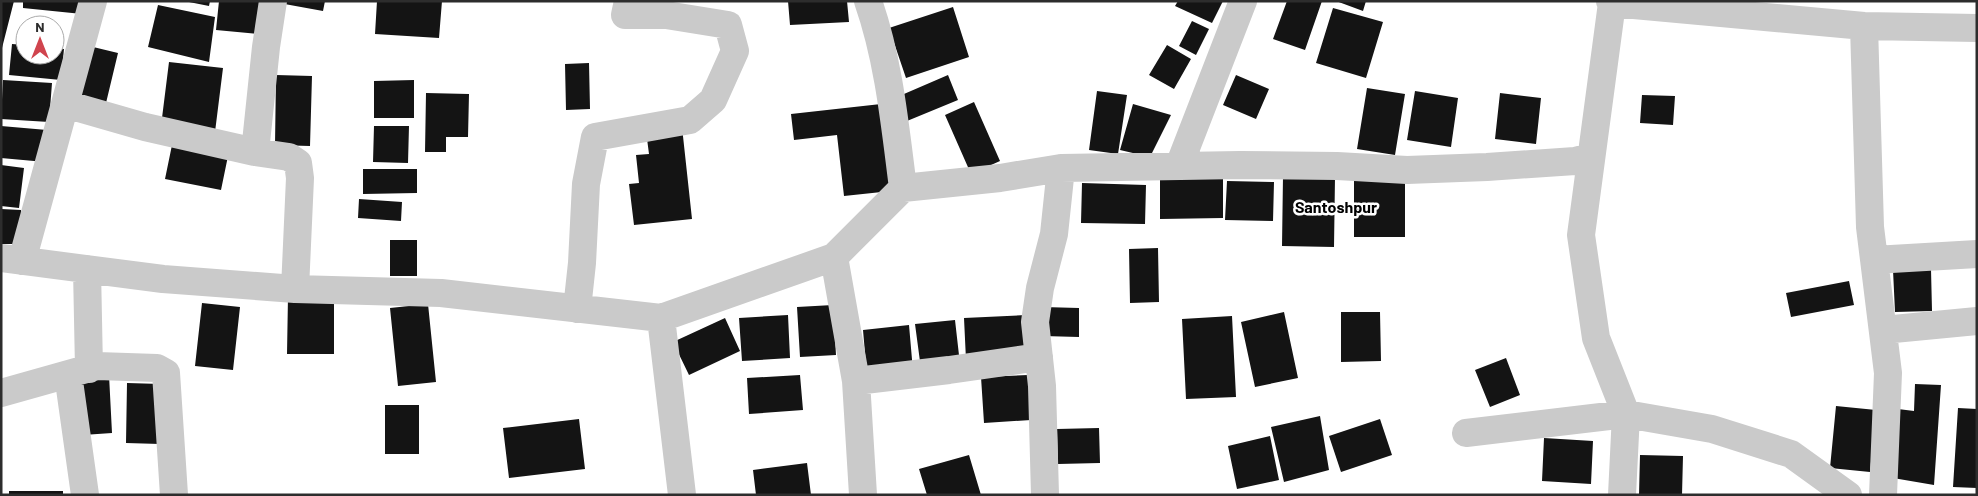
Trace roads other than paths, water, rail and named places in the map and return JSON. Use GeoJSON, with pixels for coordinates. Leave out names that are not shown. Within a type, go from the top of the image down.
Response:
{"type":"FeatureCollection","features":[{"type":"Feature","properties":{"kind":"street"},"geometry":{"type":"LineString","coordinates":[[94,1],[65,104],[11,259],[162,279],[295,289],[441,293],[662,318],[834,258],[902,188],[1000,178],[1061,168],[1337,166],[1407,170],[1575,161],[1590,157]]}},
{"type":"Feature","properties":{"kind":"street"},"geometry":{"type":"LineString","coordinates":[[256,152],[266,47],[273,1]]}},
{"type":"Feature","properties":{"kind":"street"},"geometry":{"type":"LineString","coordinates":[[577,309],[582,263],[586,184],[595,137],[690,120],[713,100],[735,51],[728,25],[666,15],[626,15],[628,1]]}},
{"type":"Feature","properties":{"kind":"street"},"geometry":{"type":"LineString","coordinates":[[868,1],[875,22],[893,105],[902,188]]}},
{"type":"Feature","properties":{"kind":"street"},"geometry":{"type":"LineString","coordinates":[[1179,166],[1244,1]]}},
{"type":"Feature","properties":{"kind":"street"},"geometry":{"type":"LineString","coordinates":[[1622,495],[1626,414],[1596,338],[1581,235],[1590,157],[1601,95],[1611,2],[1749,8],[1864,26],[1977,28]]}},
{"type":"Feature","properties":{"kind":"street"},"geometry":{"type":"LineString","coordinates":[[1864,26],[1870,227],[1888,373],[1883,495]]}},
{"type":"Feature","properties":{"kind":"street"},"geometry":{"type":"LineString","coordinates":[[1942,28],[1977,47]]}},
{"type":"Feature","properties":{"kind":"street"},"geometry":{"type":"LineString","coordinates":[[65,104],[145,127],[256,152],[289,157],[298,164],[300,178],[295,289]]}},
{"type":"Feature","properties":{"kind":"street"},"geometry":{"type":"LineString","coordinates":[[1045,495],[1042,386],[1035,322],[1040,288],[1054,234],[1061,168]]}},
{"type":"Feature","properties":{"kind":"street"},"geometry":{"type":"LineString","coordinates":[[1874,260],[1977,254]]}},
{"type":"Feature","properties":{"kind":"street"},"geometry":{"type":"LineString","coordinates":[[834,258],[856,380],[863,495]]}},
{"type":"Feature","properties":{"kind":"street"},"geometry":{"type":"LineString","coordinates":[[85,495],[78,371],[87,269]]}},
{"type":"Feature","properties":{"kind":"street"},"geometry":{"type":"LineString","coordinates":[[662,318],[682,495]]}},
{"type":"Feature","properties":{"kind":"street"},"geometry":{"type":"LineString","coordinates":[[1883,330],[1977,321]]}},
{"type":"Feature","properties":{"kind":"street"},"geometry":{"type":"LineString","coordinates":[[856,380],[949,370],[1039,357]]}},
{"type":"Feature","properties":{"kind":"street"},"geometry":{"type":"LineString","coordinates":[[1,394],[97,366],[157,368],[166,373],[174,495]]}},
{"type":"Feature","properties":{"kind":"street"},"geometry":{"type":"LineString","coordinates":[[1466,433],[1626,414],[1712,429],[1791,454],[1848,495]]}},
{"type":"Feature","properties":{"kind":"district","name":"Santoshpur"},"geometry":{"type":"Point","coordinates":[1336,206]}}]}
